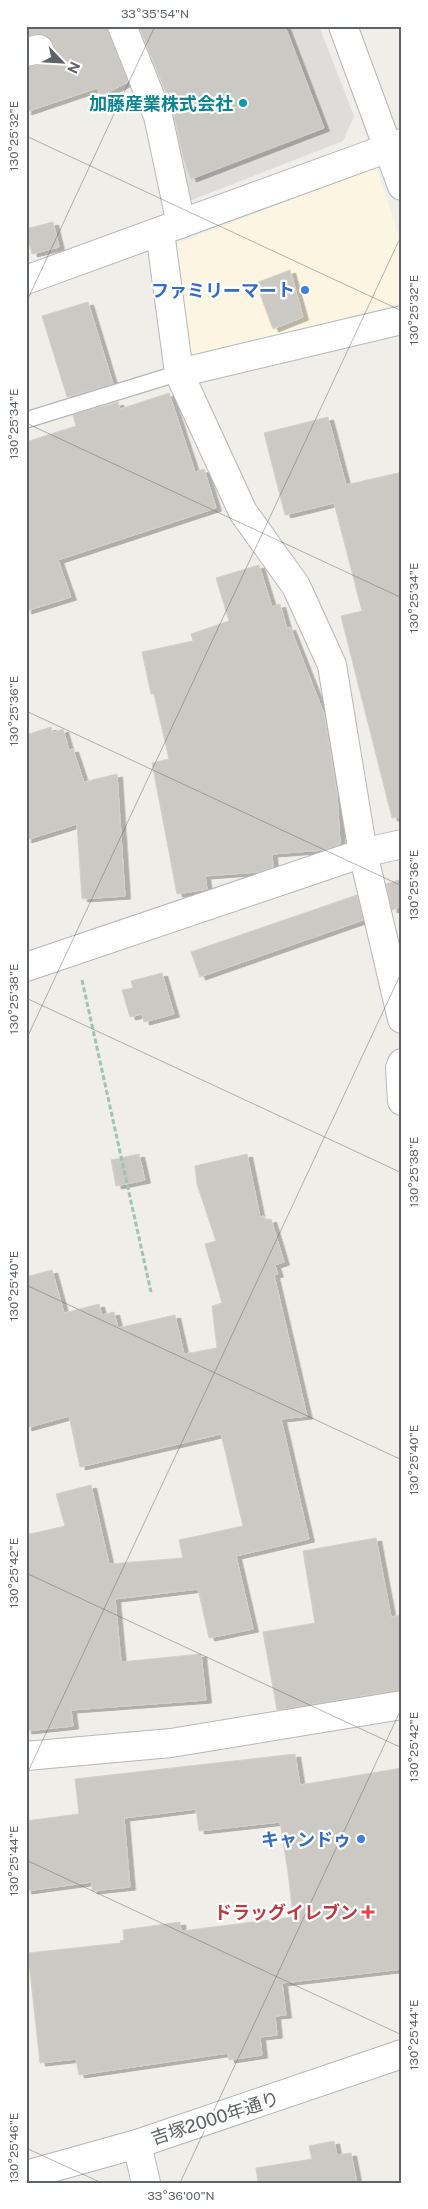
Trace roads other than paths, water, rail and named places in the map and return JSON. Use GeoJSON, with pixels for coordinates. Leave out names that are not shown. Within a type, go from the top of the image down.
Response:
{"type":"FeatureCollection","features":[{"type":"Feature","properties":{"kind":"street"},"geometry":{"type":"LineString","coordinates":[[122,26],[158,116],[170,228],[180,373],[243,512],[296,586],[332,665],[363,853],[402,1019]]}},
{"type":"Feature","properties":{"kind":"street"},"geometry":{"type":"LineString","coordinates":[[343,26],[395,145],[402,186]]}},
{"type":"Feature","properties":{"kind":"street"},"geometry":{"type":"LineString","coordinates":[[26,280],[395,145]]}},
{"type":"Feature","properties":{"kind":"street"},"geometry":{"type":"LineString","coordinates":[[180,373],[402,320]]}},
{"type":"Feature","properties":{"kind":"street"},"geometry":{"type":"LineString","coordinates":[[26,967],[363,853],[402,844]]}},
{"type":"Feature","properties":{"kind":"street"},"geometry":{"type":"LineString","coordinates":[[402,1063],[400,1068],[402,1101]]}},
{"type":"Feature","properties":{"kind":"street"},"geometry":{"type":"LineString","coordinates":[[26,1756],[171,1743],[402,1705]]}},
{"type":"Feature","properties":{"kind":"street","name":"吉塚2000年通り"},"geometry":{"type":"LineString","coordinates":[[26,2175],[137,2144],[402,2054]]}},
{"type":"Feature","properties":{"kind":"street"},"geometry":{"type":"LineString","coordinates":[[137,2144],[146,2183]]}},
{"type":"Feature","properties":{"kind":"lane"},"geometry":{"type":"LineString","coordinates":[[26,420],[180,373]]}},
{"type":"Feature","properties":{"kind":"place","name":"加藤産業株式会社"},"geometry":{"type":"Point","coordinates":[243,103]}},
{"type":"Feature","properties":{"kind":"place","name":"ファミリーマート"},"geometry":{"type":"Point","coordinates":[305,290]}},
{"type":"Feature","properties":{"kind":"place","name":"キャンドゥ"},"geometry":{"type":"Point","coordinates":[361,1839]}},
{"type":"Feature","properties":{"kind":"place","name":"ドラッグイレブン"},"geometry":{"type":"Point","coordinates":[368,1912]}}]}
